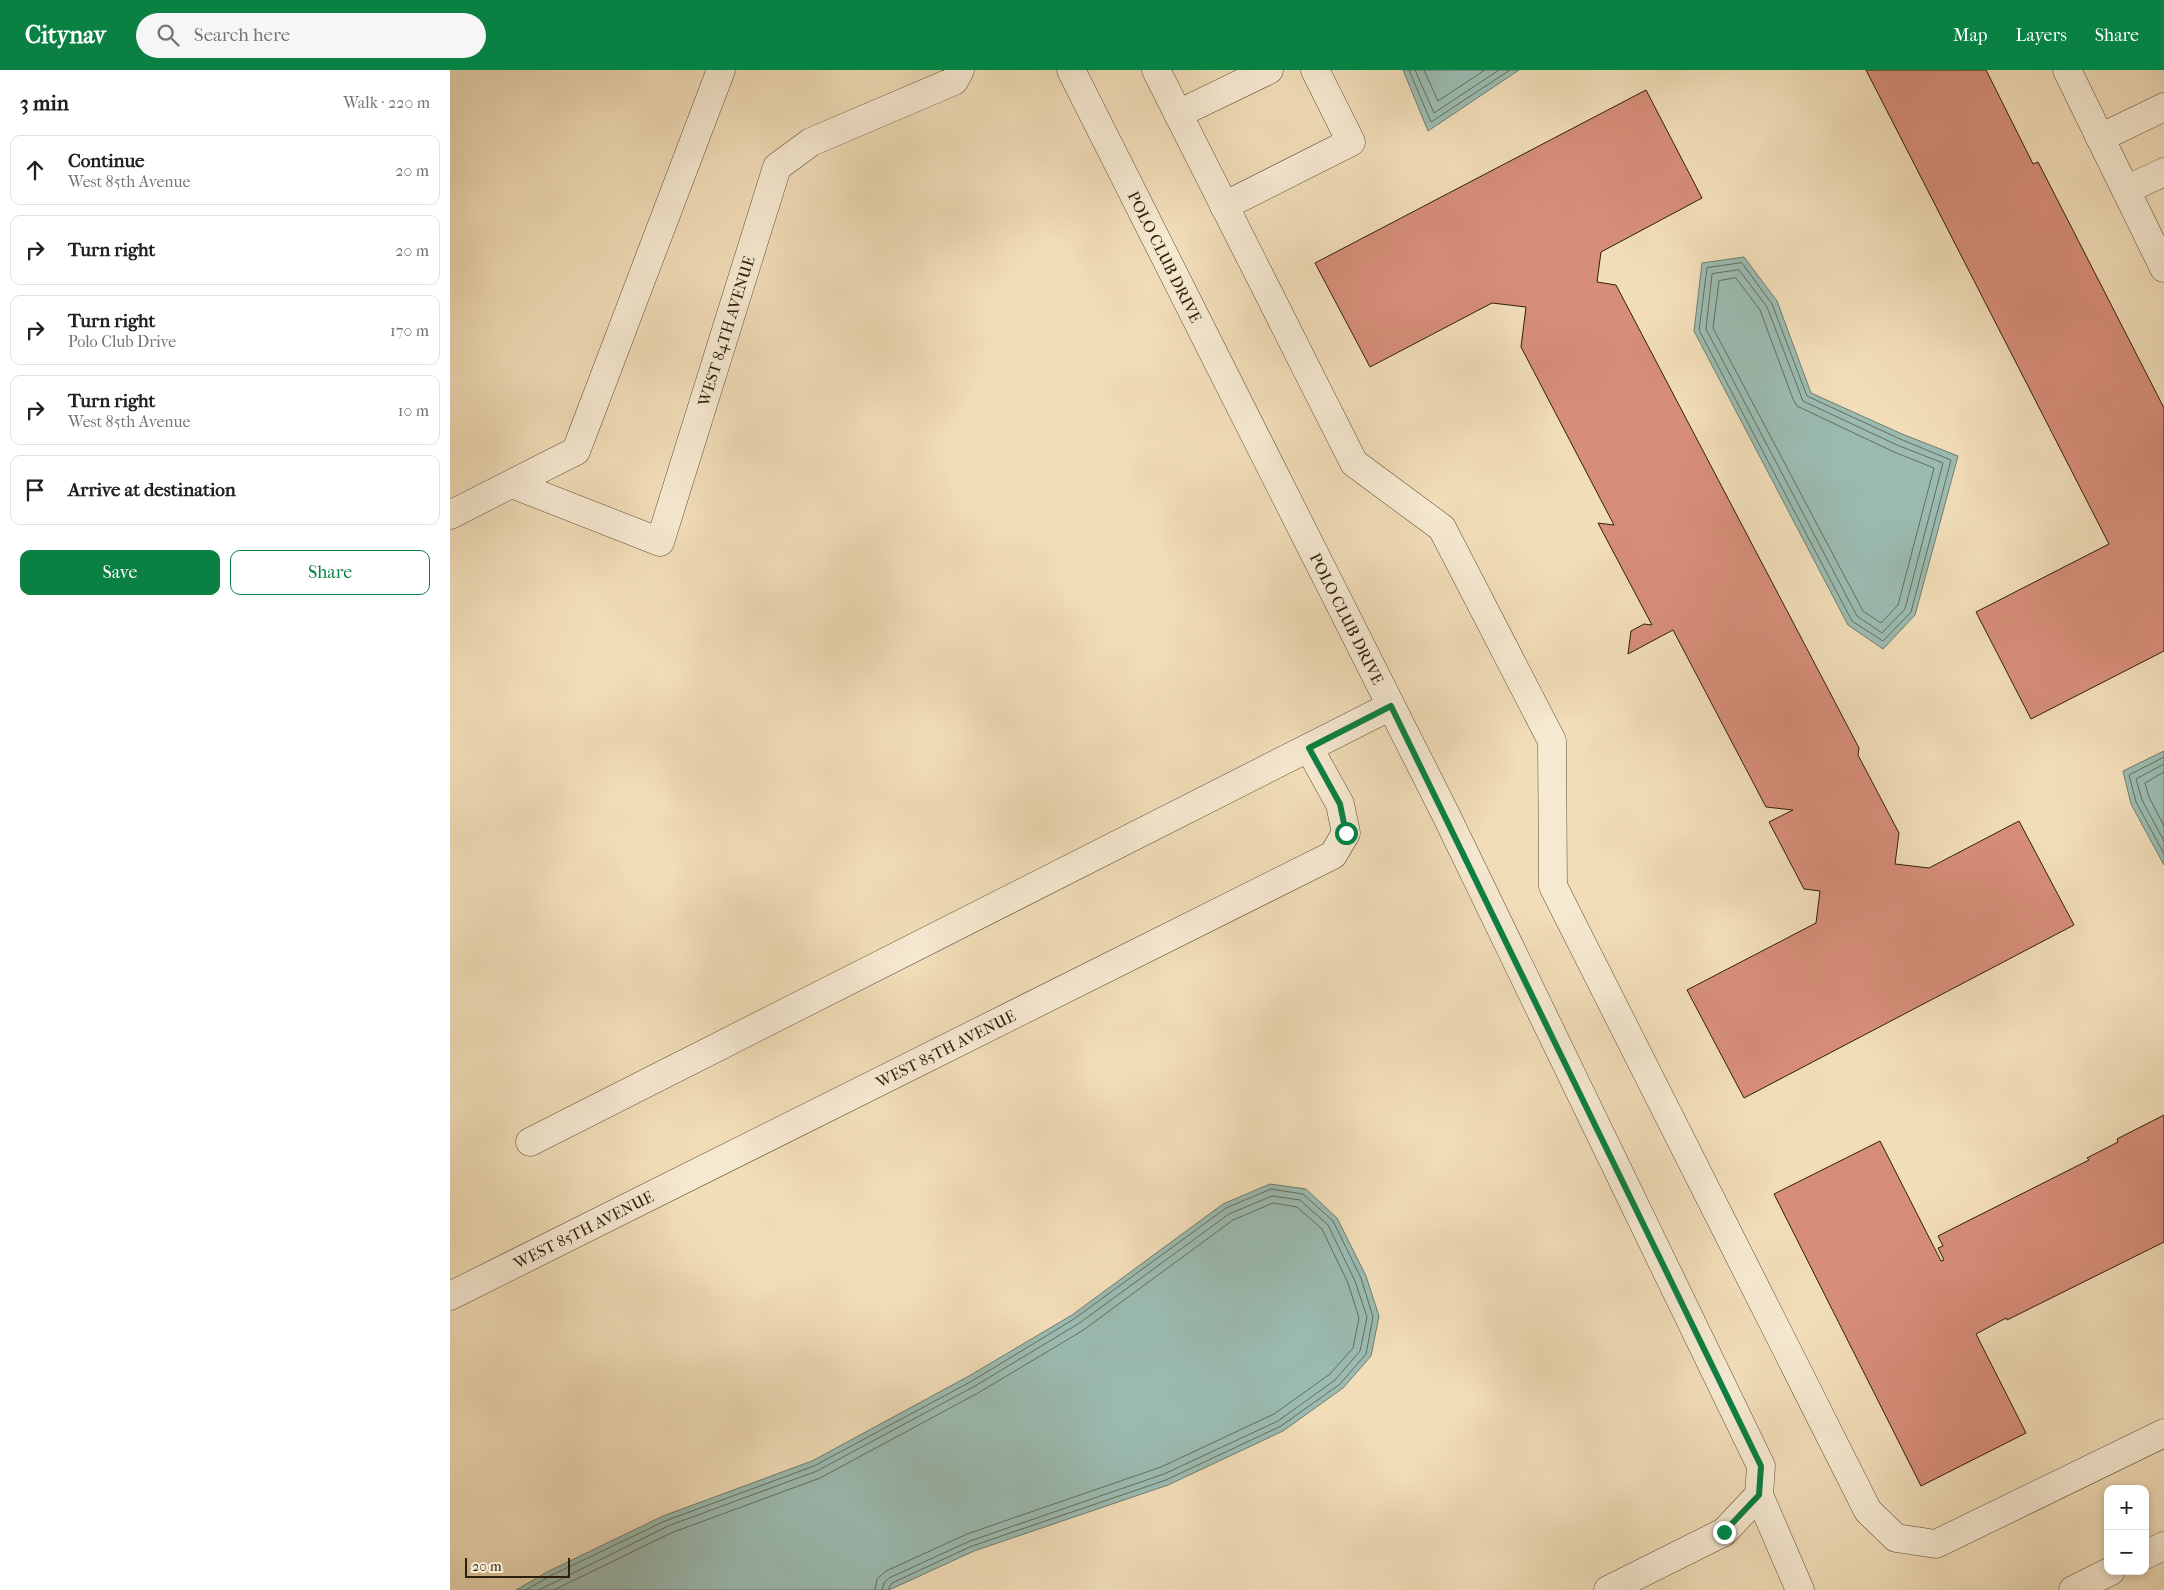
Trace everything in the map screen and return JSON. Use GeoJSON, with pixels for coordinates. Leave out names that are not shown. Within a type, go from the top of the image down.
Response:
{"type":"FeatureCollection","features":[{"type":"Feature","properties":{"kind":"street"},"geometry":{"type":"LineString","coordinates":[[450,515],[576,451],[721,70]]}},
{"type":"Feature","properties":{"kind":"street","name":"WEST 84TH AVENUE"},"geometry":{"type":"LineString","coordinates":[[512,484],[660,542],[777,167],[811,142],[954,81],[960,70]]}},
{"type":"Feature","properties":{"kind":"street","name":"POLO CLUB DRIVE"},"geometry":{"type":"LineString","coordinates":[[1071,70],[1391,706],[1761,1466],[1759,1495]]}},
{"type":"Feature","properties":{"kind":"street"},"geometry":{"type":"LineString","coordinates":[[1156,70],[1354,464],[1442,528],[1552,741],[1554,886],[1868,1512],[1896,1538],[1936,1544],[2164,1433]]}},
{"type":"Feature","properties":{"kind":"street"},"geometry":{"type":"LineString","coordinates":[[1178,114],[1269,70]]}},
{"type":"Feature","properties":{"kind":"street"},"geometry":{"type":"LineString","coordinates":[[1224,206],[1351,142],[1314,70]]}},
{"type":"Feature","properties":{"kind":"street"},"geometry":{"type":"LineString","coordinates":[[2067,70],[2164,268]]}},
{"type":"Feature","properties":{"kind":"street"},"geometry":{"type":"LineString","coordinates":[[2100,138],[2164,107]]}},
{"type":"Feature","properties":{"kind":"street"},"geometry":{"type":"LineString","coordinates":[[2126,190],[2164,172]]}},
{"type":"Feature","properties":{"kind":"street"},"geometry":{"type":"LineString","coordinates":[[530,1142],[1391,706]]}},
{"type":"Feature","properties":{"kind":"street","name":"WEST 85TH AVENUE"},"geometry":{"type":"LineString","coordinates":[[450,1296],[1333,855],[1346,833],[1340,804],[1309,748]]}},
{"type":"Feature","properties":{"kind":"street"},"geometry":{"type":"LineString","coordinates":[[1608,1590],[1724,1532],[1759,1495],[1800,1590]]}},
{"type":"Feature","properties":{"kind":"street"},"geometry":{"type":"LineString","coordinates":[[2149,1553],[2164,1546]]}},
{"type":"Feature","properties":{"kind":"street"},"geometry":{"type":"LineString","coordinates":[[2073,1590],[2104,1574]]}},
{"type":"Feature","properties":{"kind":"water"},"geometry":{"type":"Polygon","coordinates":[[[1403,70],[1519,70],[1428,131],[1403,70]]]}},
{"type":"Feature","properties":{"kind":"water"},"geometry":{"type":"Polygon","coordinates":[[[1744,257],[1777,301],[1811,393],[1902,434],[1958,456],[1915,615],[1883,649],[1848,625],[1694,331],[1702,263],[1744,257]]]}},
{"type":"Feature","properties":{"kind":"water"},"geometry":{"type":"Polygon","coordinates":[[[2164,751],[2164,865],[2131,804],[2123,771],[2164,751]]]}},
{"type":"Feature","properties":{"kind":"water"},"geometry":{"type":"Polygon","coordinates":[[[1270,1184],[1306,1189],[1337,1218],[1366,1276],[1379,1316],[1371,1356],[1343,1388],[1283,1431],[1168,1485],[974,1551],[889,1590],[516,1590],[547,1572],[663,1516],[812,1461],[969,1376],[1072,1315],[1223,1204],[1270,1184]]]}},
{"type":"Feature","properties":{"kind":"building"},"geometry":{"type":"Polygon","coordinates":[[[1866,70],[1986,70],[2033,164],[2038,162],[2164,408],[2164,651],[2031,719],[1976,612],[2109,544],[1866,70]]]}},
{"type":"Feature","properties":{"kind":"building"},"geometry":{"type":"Polygon","coordinates":[[[1646,90],[1702,198],[1601,252],[1597,282],[1616,285],[1859,748],[1858,755],[1899,833],[1895,864],[1929,868],[2019,821],[2074,925],[1744,1098],[1687,990],[1816,923],[1820,891],[1804,889],[1769,822],[1793,810],[1766,807],[1673,630],[1628,654],[1631,631],[1644,624],[1652,625],[1598,523],[1614,525],[1521,347],[1526,307],[1492,303],[1370,367],[1315,263],[1646,90]]]}},
{"type":"Feature","properties":{"kind":"building"},"geometry":{"type":"Polygon","coordinates":[[[2164,1115],[2164,1242],[1976,1334],[2026,1433],[1921,1486],[1774,1194],[1880,1141],[1941,1261],[1944,1260],[1938,1248],[1943,1246],[1938,1236],[2089,1160],[2087,1158],[2118,1142],[2117,1139],[2164,1115]]]}},
{"type":"Feature","properties":{"kind":"route"},"geometry":{"type":"LineString","coordinates":[[1346,833],[1340,804],[1309,748],[1391,706],[1446,815],[1761,1466],[1759,1495],[1724,1532]]}}]}
